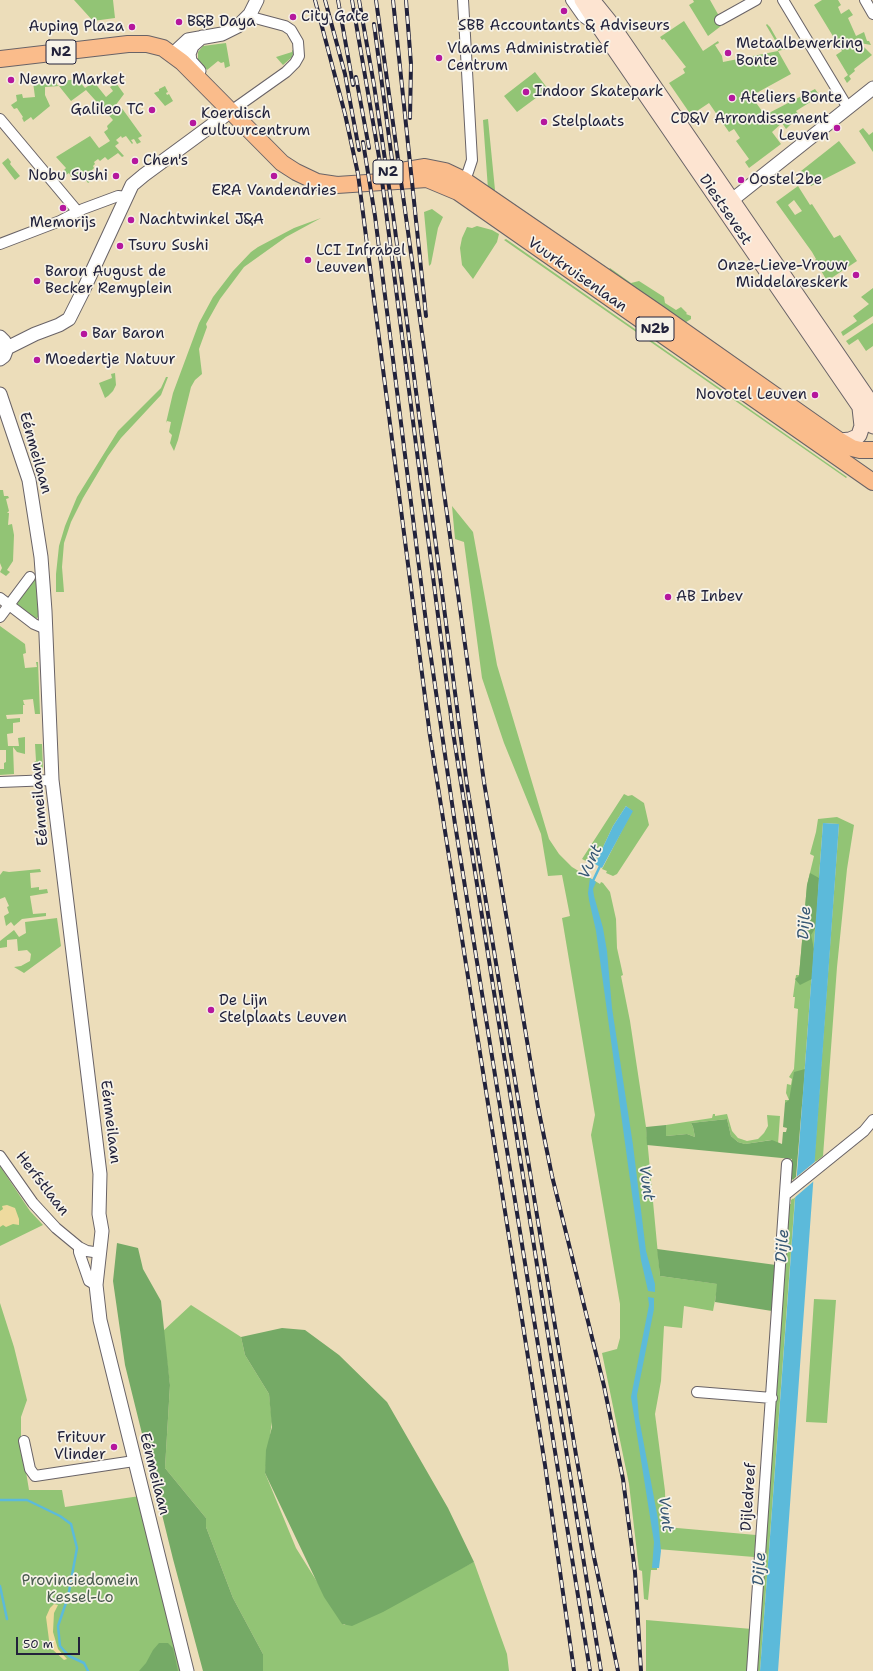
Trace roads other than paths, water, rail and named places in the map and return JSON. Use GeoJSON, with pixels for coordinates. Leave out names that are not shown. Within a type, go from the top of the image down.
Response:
{"type":"FeatureCollection","features":[{"type":"Feature","properties":{"kind":"main road"},"geometry":{"type":"LineString","coordinates":[[582,0],[605,25]]}},
{"type":"Feature","properties":{"kind":"main road"},"geometry":{"type":"LineString","coordinates":[[592,0],[605,25]]}},
{"type":"Feature","properties":{"kind":"main road","name":"Diestsevest"},"geometry":{"type":"LineString","coordinates":[[605,25],[732,200],[866,406],[873,426]]}},
{"type":"Feature","properties":{"kind":"main road","name":"Diestsevest"},"geometry":{"type":"LineString","coordinates":[[605,25],[866,406]]}},
{"type":"Feature","properties":{"kind":"main road","name":"N2"},"geometry":{"type":"LineString","coordinates":[[0,59],[138,43],[159,46],[173,54],[200,79],[282,162],[296,172],[310,179],[337,185],[427,179],[461,186]]}},
{"type":"Feature","properties":{"kind":"main road","name":"Vuurkruisenlaan"},"geometry":{"type":"LineString","coordinates":[[461,186],[658,313],[840,441],[852,448],[860,450],[873,450]]}},
{"type":"Feature","properties":{"kind":"main road","name":"Vuurkruisenlaan"},"geometry":{"type":"LineString","coordinates":[[461,186],[873,482]]}},
{"type":"Feature","properties":{"kind":"main road"},"geometry":{"type":"LineString","coordinates":[[840,441],[850,440],[857,437],[862,426],[866,406]]}},
{"type":"Feature","properties":{"kind":"street"},"geometry":{"type":"LineString","coordinates":[[173,54],[188,40],[222,34],[241,24],[250,14],[257,0]]}},
{"type":"Feature","properties":{"kind":"street"},"geometry":{"type":"LineString","coordinates":[[461,186],[472,160],[463,0]]}},
{"type":"Feature","properties":{"kind":"street","name":"Diestsevest"},"geometry":{"type":"LineString","coordinates":[[571,0],[583,17],[605,25]]}},
{"type":"Feature","properties":{"kind":"street","name":"Diestsevest"},"geometry":{"type":"LineString","coordinates":[[600,0],[605,25]]}},
{"type":"Feature","properties":{"kind":"street"},"geometry":{"type":"LineString","coordinates":[[720,20],[756,0]]}},
{"type":"Feature","properties":{"kind":"street"},"geometry":{"type":"LineString","coordinates":[[783,0],[848,108]]}},
{"type":"Feature","properties":{"kind":"street"},"geometry":{"type":"LineString","coordinates":[[865,0],[873,14]]}},
{"type":"Feature","properties":{"kind":"street"},"geometry":{"type":"LineString","coordinates":[[0,359],[4,356],[4,342],[35,334],[59,325],[72,315],[127,196],[135,182],[286,72],[295,63],[299,56],[298,42],[291,30],[285,26],[255,18],[250,14]]}},
{"type":"Feature","properties":{"kind":"street"},"geometry":{"type":"LineString","coordinates":[[200,79],[200,72],[190,61],[189,54],[192,46],[204,36]]}},
{"type":"Feature","properties":{"kind":"street"},"geometry":{"type":"LineString","coordinates":[[732,200],[873,88]]}},
{"type":"Feature","properties":{"kind":"street"},"geometry":{"type":"LineString","coordinates":[[0,119],[78,212]]}},
{"type":"Feature","properties":{"kind":"street"},"geometry":{"type":"LineString","coordinates":[[0,244],[68,218],[78,212],[118,196],[127,196]]}},
{"type":"Feature","properties":{"kind":"street","name":"Eénmeilaan"},"geometry":{"type":"LineString","coordinates":[[0,394],[29,480],[41,557],[46,629],[46,666],[52,780],[100,1174],[99,1214],[94,1231],[97,1252],[92,1280],[100,1320],[134,1461],[187,1671]]}},
{"type":"Feature","properties":{"kind":"street"},"geometry":{"type":"LineString","coordinates":[[0,617],[30,577]]}},
{"type":"Feature","properties":{"kind":"street"},"geometry":{"type":"LineString","coordinates":[[0,598],[34,624],[46,629]]}},
{"type":"Feature","properties":{"kind":"street"},"geometry":{"type":"LineString","coordinates":[[0,782],[52,780]]}},
{"type":"Feature","properties":{"kind":"street"},"geometry":{"type":"LineString","coordinates":[[786,1190],[819,1167],[864,1131],[873,1120]]}},
{"type":"Feature","properties":{"kind":"street","name":"Herfstlaan"},"geometry":{"type":"LineString","coordinates":[[0,1156],[33,1203],[56,1228],[78,1247],[97,1252]]}},
{"type":"Feature","properties":{"kind":"street","name":"Dijledreef"},"geometry":{"type":"LineString","coordinates":[[752,1671],[787,1164]]}},
{"type":"Feature","properties":{"kind":"street"},"geometry":{"type":"LineString","coordinates":[[78,1247],[78,1252],[92,1280]]}},
{"type":"Feature","properties":{"kind":"street"},"geometry":{"type":"LineString","coordinates":[[697,1392],[772,1398]]}},
{"type":"Feature","properties":{"kind":"street"},"geometry":{"type":"LineString","coordinates":[[24,1441],[30,1469],[35,1476],[134,1461]]}},
{"type":"Feature","properties":{"kind":"water"},"geometry":{"type":"Polygon","coordinates":[[[626,806],[633,811],[602,868],[595,864],[613,826],[626,806]]]}},
{"type":"Feature","properties":{"kind":"water","name":"Dijle"},"geometry":{"type":"Polygon","coordinates":[[[823,823],[839,824],[778,1671],[760,1671],[823,823]]]}},
{"type":"Feature","properties":{"kind":"water"},"geometry":{"type":"Polygon","coordinates":[[[590,878],[596,882],[593,889],[594,896],[603,928],[607,951],[612,1008],[633,1145],[646,1251],[655,1284],[655,1292],[648,1291],[641,1260],[596,931],[588,893],[590,878]]]}},
{"type":"Feature","properties":{"kind":"water"},"geometry":{"type":"Polygon","coordinates":[[[648,1297],[654,1298],[654,1309],[637,1395],[639,1418],[658,1519],[661,1551],[659,1568],[652,1568],[654,1542],[631,1397],[649,1305],[648,1297]]]}},
{"type":"Feature","properties":{"kind":"waterway","name":"Vunt"},"geometry":{"type":"LineString","coordinates":[[592,883],[601,864]]}},
{"type":"Feature","properties":{"kind":"waterway"},"geometry":{"type":"LineString","coordinates":[[0,1500],[27,1500],[60,1516],[71,1524],[77,1548],[68,1597],[58,1626],[60,1646],[69,1656],[84,1663],[88,1671]]}},
{"type":"Feature","properties":{"kind":"waterway"},"geometry":{"type":"LineString","coordinates":[[0,1586],[7,1619]]}},
{"type":"Feature","properties":{"kind":"railway"},"geometry":{"type":"LineString","coordinates":[[315,0],[345,114],[358,174],[430,736],[545,1465],[574,1671]]}},
{"type":"Feature","properties":{"kind":"railway"},"geometry":{"type":"LineString","coordinates":[[325,0],[345,74],[359,150]]}},
{"type":"Feature","properties":{"kind":"railway"},"geometry":{"type":"LineString","coordinates":[[338,0],[353,85]]}},
{"type":"Feature","properties":{"kind":"railway"},"geometry":{"type":"LineString","coordinates":[[352,0],[379,157],[453,732],[601,1671]]}},
{"type":"Feature","properties":{"kind":"railway"},"geometry":{"type":"LineString","coordinates":[[359,0],[374,85],[393,214],[467,785],[576,1455],[594,1557],[618,1671]]}},
{"type":"Feature","properties":{"kind":"railway"},"geometry":{"type":"LineString","coordinates":[[376,0],[484,782],[538,1107],[552,1176],[604,1386],[623,1479],[635,1572],[641,1671]]}},
{"type":"Feature","properties":{"kind":"railway"},"geometry":{"type":"LineString","coordinates":[[393,0],[426,316]]}},
{"type":"Feature","properties":{"kind":"railway"},"geometry":{"type":"LineString","coordinates":[[406,0],[411,64],[410,118]]}},
{"type":"Feature","properties":{"kind":"railway"},"geometry":{"type":"LineString","coordinates":[[374,24],[393,167]]}},
{"type":"Feature","properties":{"kind":"railway"},"geometry":{"type":"LineString","coordinates":[[356,77],[369,148]]}},
{"type":"Feature","properties":{"kind":"railway"},"geometry":{"type":"LineString","coordinates":[[363,142],[375,216],[427,630],[455,824],[590,1671]]}},
{"type":"Feature","properties":{"kind":"place","name":"SBB Accountants & Adviseurs"},"geometry":{"type":"Point","coordinates":[564,11]}},
{"type":"Feature","properties":{"kind":"place","name":"City Gate"},"geometry":{"type":"Point","coordinates":[293,17]}},
{"type":"Feature","properties":{"kind":"place","name":"B&B Daya"},"geometry":{"type":"Point","coordinates":[179,22]}},
{"type":"Feature","properties":{"kind":"place","name":"Auping Plaza"},"geometry":{"type":"Point","coordinates":[132,27]}},
{"type":"Feature","properties":{"kind":"place","name":"Metaalbewerking Bonte"},"geometry":{"type":"Point","coordinates":[728,53]}},
{"type":"Feature","properties":{"kind":"place","name":"Vlaams Administratief Centrum"},"geometry":{"type":"Point","coordinates":[439,58]}},
{"type":"Feature","properties":{"kind":"place","name":"Newro Market"},"geometry":{"type":"Point","coordinates":[11,80]}},
{"type":"Feature","properties":{"kind":"place","name":"Indoor Skatepark"},"geometry":{"type":"Point","coordinates":[526,92]}},
{"type":"Feature","properties":{"kind":"place","name":"Ateliers Bonte"},"geometry":{"type":"Point","coordinates":[732,98]}},
{"type":"Feature","properties":{"kind":"place","name":"Galileo TC"},"geometry":{"type":"Point","coordinates":[152,110]}},
{"type":"Feature","properties":{"kind":"place","name":"Stelplaats"},"geometry":{"type":"Point","coordinates":[544,122]}},
{"type":"Feature","properties":{"kind":"place","name":"Koerdisch cultuurcentrum"},"geometry":{"type":"Point","coordinates":[193,123]}},
{"type":"Feature","properties":{"kind":"place","name":"CD&V Arrondissement Leuven"},"geometry":{"type":"Point","coordinates":[837,128]}},
{"type":"Feature","properties":{"kind":"place","name":"Chen's"},"geometry":{"type":"Point","coordinates":[135,161]}},
{"type":"Feature","properties":{"kind":"place","name":"Nobu Sushi"},"geometry":{"type":"Point","coordinates":[116,176]}},
{"type":"Feature","properties":{"kind":"place","name":"ERA Vandendries"},"geometry":{"type":"Point","coordinates":[274,176]}},
{"type":"Feature","properties":{"kind":"place","name":"Oostel2be"},"geometry":{"type":"Point","coordinates":[741,180]}},
{"type":"Feature","properties":{"kind":"place","name":"Memorijs"},"geometry":{"type":"Point","coordinates":[63,208]}},
{"type":"Feature","properties":{"kind":"place","name":"Nachtwinkel J&A"},"geometry":{"type":"Point","coordinates":[131,220]}},
{"type":"Feature","properties":{"kind":"place","name":"Tsuru Sushi"},"geometry":{"type":"Point","coordinates":[120,246]}},
{"type":"Feature","properties":{"kind":"place","name":"LCI Infrabel Leuven"},"geometry":{"type":"Point","coordinates":[308,260]}},
{"type":"Feature","properties":{"kind":"place","name":"Onze-Lieve-Vrouw Middelareskerk"},"geometry":{"type":"Point","coordinates":[856,275]}},
{"type":"Feature","properties":{"kind":"place","name":"Baron August de Becker Remyplein"},"geometry":{"type":"Point","coordinates":[37,281]}},
{"type":"Feature","properties":{"kind":"place","name":"Bar Baron"},"geometry":{"type":"Point","coordinates":[84,334]}},
{"type":"Feature","properties":{"kind":"place","name":"Moedertje Natuur"},"geometry":{"type":"Point","coordinates":[37,360]}},
{"type":"Feature","properties":{"kind":"place","name":"Novotel Leuven"},"geometry":{"type":"Point","coordinates":[815,395]}},
{"type":"Feature","properties":{"kind":"place","name":"AB Inbev"},"geometry":{"type":"Point","coordinates":[668,597]}},
{"type":"Feature","properties":{"kind":"place","name":"De Lijn Stelplaats Leuven"},"geometry":{"type":"Point","coordinates":[211,1010]}},
{"type":"Feature","properties":{"kind":"place","name":"Frituur Vlinder"},"geometry":{"type":"Point","coordinates":[114,1447]}},
{"type":"Feature","properties":{"kind":"park label","name":"Provinciedomein Kessel-Lo"},"geometry":{"type":"Point","coordinates":[80,1590]}}]}
